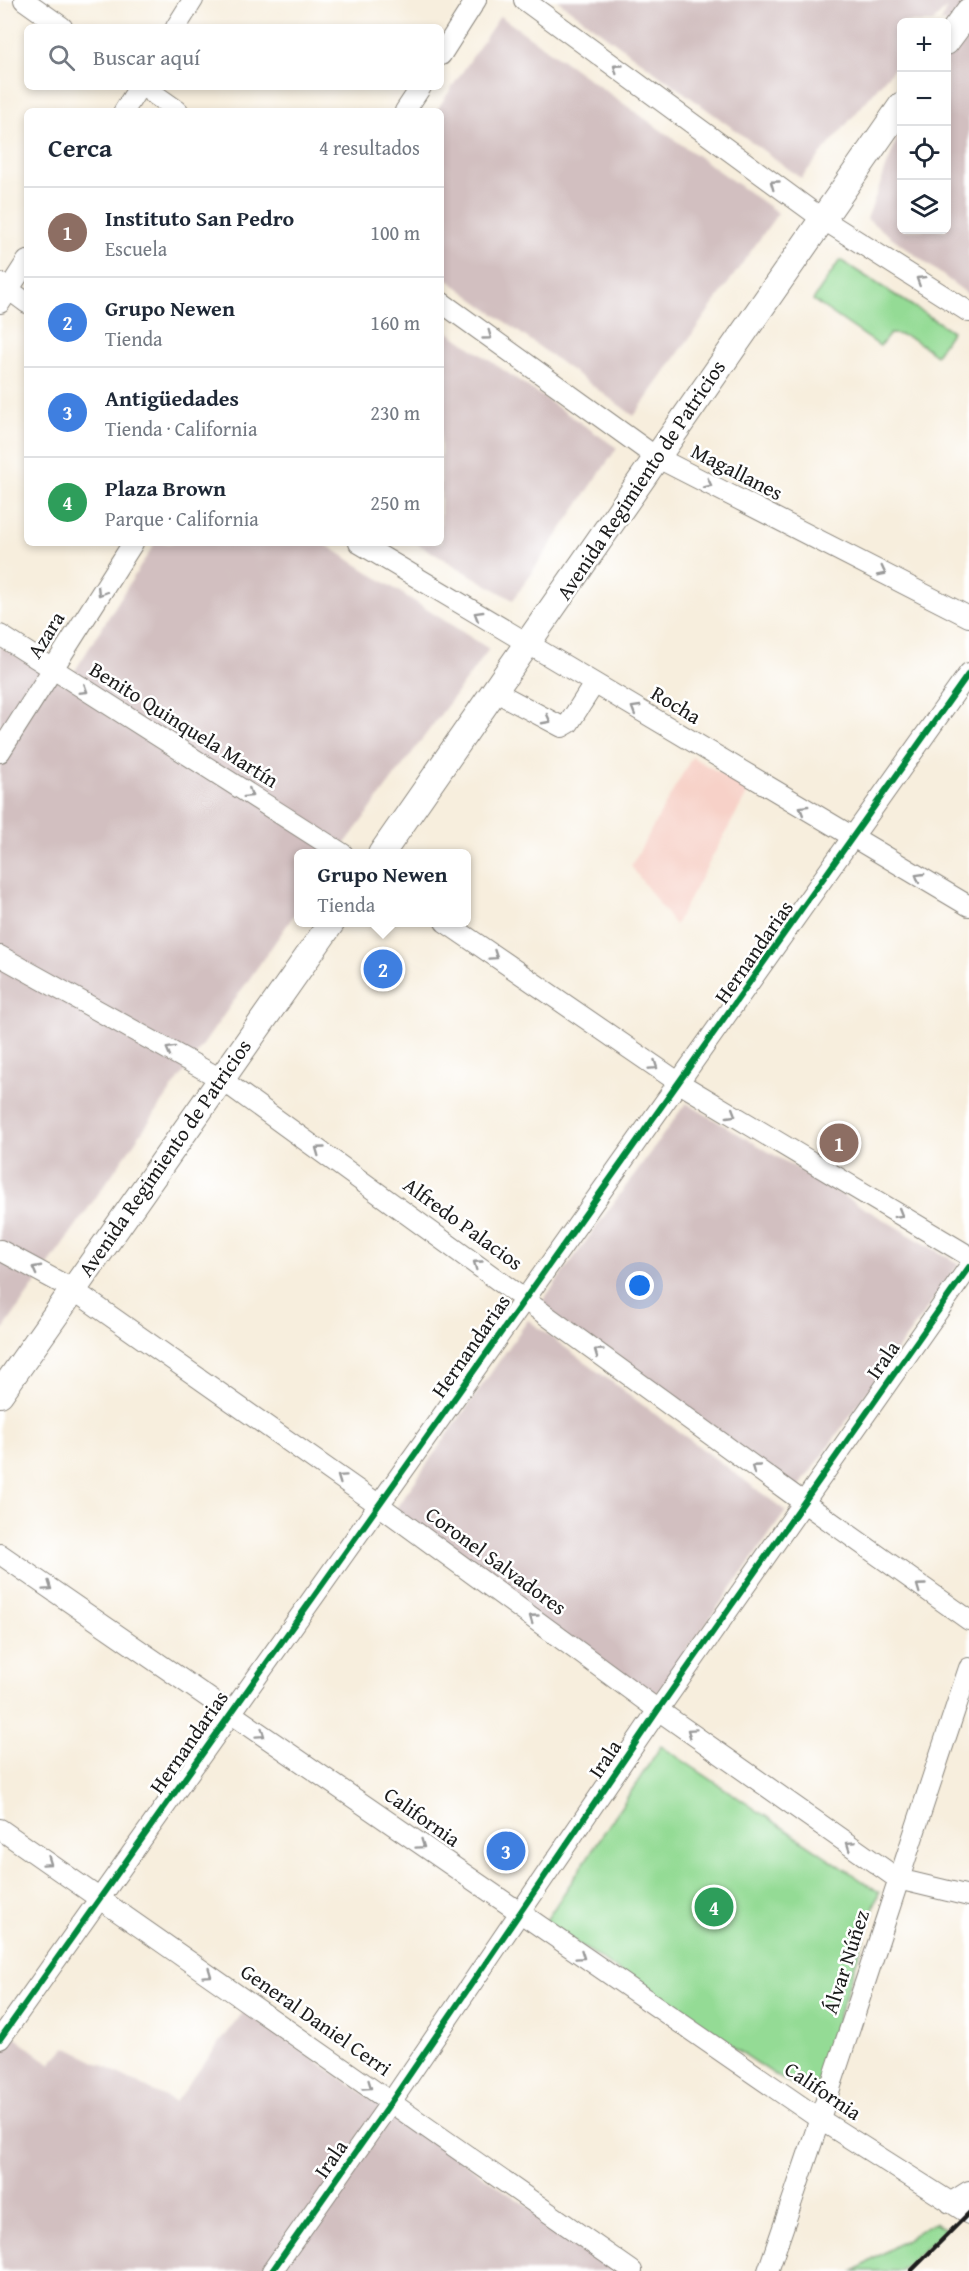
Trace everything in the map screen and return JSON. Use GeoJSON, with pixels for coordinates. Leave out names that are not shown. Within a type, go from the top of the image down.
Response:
{"type":"FeatureCollection","features":[{"type":"Feature","properties":{"kind":"main road"},"geometry":{"type":"LineString","coordinates":[[951,35],[969,11]]}},
{"type":"Feature","properties":{"kind":"main road","name":"Avenida Regimiento de Patricios"},"geometry":{"type":"LineString","coordinates":[[385,849],[528,646],[821,218],[897,112]]}},
{"type":"Feature","properties":{"kind":"main road","name":"Avenida Regimiento de Patricios"},"geometry":{"type":"LineString","coordinates":[[0,1394],[328,927]]}},
{"type":"Feature","properties":{"kind":"street"},"geometry":{"type":"LineString","coordinates":[[24,0],[58,24]]}},
{"type":"Feature","properties":{"kind":"street"},"geometry":{"type":"LineString","coordinates":[[178,24],[193,0]]}},
{"type":"Feature","properties":{"kind":"street"},"geometry":{"type":"LineString","coordinates":[[444,50],[476,0]]}},
{"type":"Feature","properties":{"kind":"street"},"geometry":{"type":"LineString","coordinates":[[524,0],[821,218],[969,312]]}},
{"type":"Feature","properties":{"kind":"street"},"geometry":{"type":"LineString","coordinates":[[126,108],[137,90]]}},
{"type":"Feature","properties":{"kind":"street"},"geometry":{"type":"LineString","coordinates":[[148,90],[174,108]]}},
{"type":"Feature","properties":{"kind":"street"},"geometry":{"type":"LineString","coordinates":[[407,108],[419,90]]}},
{"type":"Feature","properties":{"kind":"street"},"geometry":{"type":"LineString","coordinates":[[24,265],[3,292],[24,302]]}},
{"type":"Feature","properties":{"kind":"street","name":"Magallanes"},"geometry":{"type":"LineString","coordinates":[[444,304],[656,457],[969,616]]}},
{"type":"Feature","properties":{"kind":"street","name":"Azara"},"geometry":{"type":"LineString","coordinates":[[0,752],[131,546]]}},
{"type":"Feature","properties":{"kind":"street","name":"Rocha"},"geometry":{"type":"LineString","coordinates":[[364,546],[528,646],[969,906]]}},
{"type":"Feature","properties":{"kind":"street","name":"Benito Quinquela Martín"},"geometry":{"type":"LineString","coordinates":[[0,635],[335,849]]}},
{"type":"Feature","properties":{"kind":"street","name":"Hernandarias"},"geometry":{"type":"LineString","coordinates":[[0,2039],[525,1298],[681,1084],[969,673]]}},
{"type":"Feature","properties":{"kind":"street"},"geometry":{"type":"LineString","coordinates":[[496,692],[562,727],[569,723],[594,684]]}},
{"type":"Feature","properties":{"kind":"street"},"geometry":{"type":"LineString","coordinates":[[452,927],[681,1084],[969,1256]]}},
{"type":"Feature","properties":{"kind":"street","name":"Alfredo Palacios"},"geometry":{"type":"LineString","coordinates":[[0,956],[221,1079],[525,1298],[802,1502],[969,1620]]}},
{"type":"Feature","properties":{"kind":"street","name":"Coronel Salvadores"},"geometry":{"type":"LineString","coordinates":[[0,1250],[72,1289],[379,1504],[658,1710],[898,1879],[969,1896]]}},
{"type":"Feature","properties":{"kind":"street","name":"Irala"},"geometry":{"type":"LineString","coordinates":[[272,2271],[391,2102],[802,1502],[969,1267]]}},
{"type":"Feature","properties":{"kind":"street","name":"California"},"geometry":{"type":"LineString","coordinates":[[0,1554],[821,2120],[969,2214]]}},
{"type":"Feature","properties":{"kind":"street","name":"Álvar Núñez"},"geometry":{"type":"LineString","coordinates":[[768,2271],[821,2120],[898,1879],[969,1668]]}},
{"type":"Feature","properties":{"kind":"street","name":"General Daniel Cerri"},"geometry":{"type":"LineString","coordinates":[[0,1829],[633,2271]]}},
{"type":"Feature","properties":{"kind":"street"},"geometry":{"type":"LineString","coordinates":[[950,2203],[969,2191]]}},
{"type":"Feature","properties":{"kind":"shaded area"},"geometry":{"type":"Polygon","coordinates":[[[557,0],[941,0],[945,3],[944,0],[969,0],[969,295],[867,219],[897,139],[897,234],[951,234],[951,18],[943,18],[947,7],[937,18],[897,18],[897,65],[801,178],[557,0]]]}},
{"type":"Feature","properties":{"kind":"shaded area"},"geometry":{"type":"Polygon","coordinates":[[[500,16],[778,213],[634,416],[444,277],[444,108],[438,108],[500,16]]]}},
{"type":"Feature","properties":{"kind":"shaded area"},"geometry":{"type":"Polygon","coordinates":[[[444,329],[617,448],[513,600],[421,546],[444,546],[444,329]]]}},
{"type":"Feature","properties":{"kind":"shaded area"},"geometry":{"type":"Polygon","coordinates":[[[153,546],[328,546],[489,649],[341,849],[294,849],[294,915],[0,1334],[0,646],[66,685],[153,546]]]}},
{"type":"Feature","properties":{"kind":"shaded area"},"geometry":{"type":"Polygon","coordinates":[[[692,757],[749,790],[675,925],[631,866],[692,757]]]}},
{"type":"Feature","properties":{"kind":"shaded area"},"geometry":{"type":"Polygon","coordinates":[[[686,1103],[959,1264],[797,1490],[539,1306],[686,1103]]]}},
{"type":"Feature","properties":{"kind":"shaded area"},"geometry":{"type":"Polygon","coordinates":[[[528,1320],[786,1511],[652,1700],[392,1514],[528,1320]]]}},
{"type":"Feature","properties":{"kind":"shaded area"},"geometry":{"type":"Polygon","coordinates":[[[244,2011],[621,2271],[0,2271],[0,2026],[50,2064],[66,2047],[175,2102],[244,2011]]]}},
{"type":"Feature","properties":{"kind":"green space"},"geometry":{"type":"Polygon","coordinates":[[[840,260],[952,331],[936,355],[914,340],[897,334],[890,334],[880,346],[813,300],[840,260]]]}},
{"type":"Feature","properties":{"kind":"green space"},"geometry":{"type":"Polygon","coordinates":[[[661,1746],[879,1892],[816,2085],[805,2090],[780,2078],[545,1922],[661,1746]]]}},
{"type":"Feature","properties":{"kind":"green space"},"geometry":{"type":"Polygon","coordinates":[[[934,2222],[946,2229],[900,2271],[854,2271],[934,2222]]]}},
{"type":"Feature","properties":{"kind":"railway"},"geometry":{"type":"LineString","coordinates":[[911,2271],[969,2213]]}},
{"type":"Feature","properties":{"kind":"cycle path"},"geometry":{"type":"LineString","coordinates":[[0,2039],[728,1016],[969,673]]}},
{"type":"Feature","properties":{"kind":"cycle path"},"geometry":{"type":"LineString","coordinates":[[272,2271],[391,2102],[658,1710],[969,1267]]}},
{"type":"Feature","properties":{"kind":"place","name":"Grupo Newen"},"geometry":{"type":"Point","coordinates":[383,969]}},
{"type":"Feature","properties":{"kind":"place","name":"Instituto San Pedro"},"geometry":{"type":"Point","coordinates":[839,1143]}},
{"type":"Feature","properties":{"kind":"place","name":"Antigüedades"},"geometry":{"type":"Point","coordinates":[506,1851]}},
{"type":"Feature","properties":{"kind":"place","name":"Plaza Brown"},"geometry":{"type":"Point","coordinates":[714,1907]}}]}
